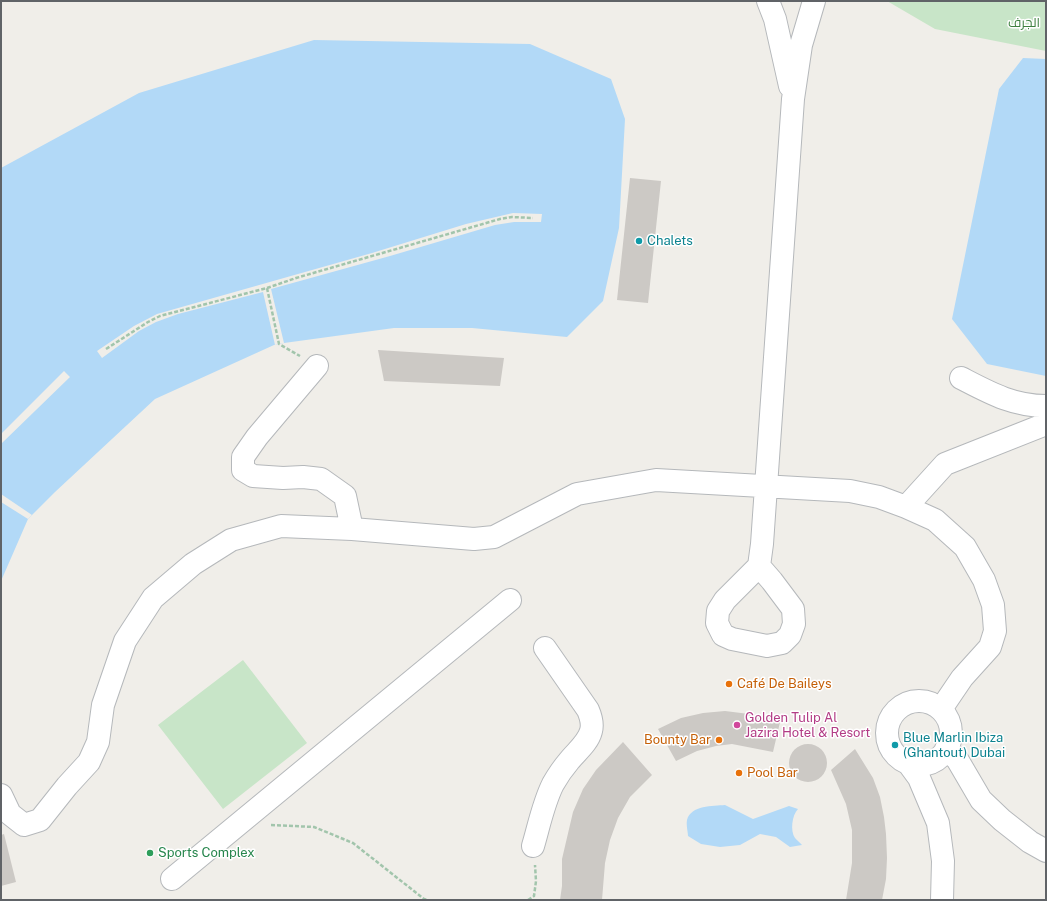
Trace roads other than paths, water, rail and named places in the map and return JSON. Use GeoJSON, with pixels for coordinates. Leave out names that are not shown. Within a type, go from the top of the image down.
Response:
{"type":"FeatureCollection","features":[{"type":"Feature","properties":{"kind":"street"},"geometry":{"type":"LineString","coordinates":[[768,1],[775,19],[793,99]]}},
{"type":"Feature","properties":{"kind":"street"},"geometry":{"type":"LineString","coordinates":[[759,566],[762,544],[793,99],[801,45],[814,1]]}},
{"type":"Feature","properties":{"kind":"street"},"geometry":{"type":"LineString","coordinates":[[317,366],[257,437],[243,457],[243,470],[253,476],[283,478],[303,477],[321,479],[345,496],[352,529]]}},
{"type":"Feature","properties":{"kind":"street"},"geometry":{"type":"LineString","coordinates":[[961,378],[997,396],[1030,406],[1046,406]]}},
{"type":"Feature","properties":{"kind":"street"},"geometry":{"type":"LineString","coordinates":[[906,507],[945,464],[1046,424]]}},
{"type":"Feature","properties":{"kind":"street"},"geometry":{"type":"LineString","coordinates":[[1,795],[10,814],[24,825],[40,820],[67,786],[89,762],[98,742],[102,705],[125,641],[153,598],[193,564],[231,540],[281,526],[352,529],[474,539],[494,536],[577,494],[656,480],[850,491],[879,497],[935,520],[965,547],[984,580],[993,605],[995,631],[990,647],[962,678],[941,709]]}},
{"type":"Feature","properties":{"kind":"street"},"geometry":{"type":"LineString","coordinates":[[172,879],[510,600]]}},
{"type":"Feature","properties":{"kind":"street"},"geometry":{"type":"LineString","coordinates":[[533,846],[553,784],[568,762],[588,738],[591,732],[592,724],[588,710],[545,648]]}},
{"type":"Feature","properties":{"kind":"street"},"geometry":{"type":"LineString","coordinates":[[922,700],[932,703],[941,709],[951,728],[950,739],[946,750],[939,758],[929,763],[919,765],[908,763],[899,758],[890,746],[887,730],[889,720],[902,705],[912,701],[922,700]]}},
{"type":"Feature","properties":{"kind":"street"},"geometry":{"type":"LineString","coordinates":[[946,750],[957,759],[981,800],[1002,820],[1030,842],[1046,851]]}},
{"type":"Feature","properties":{"kind":"street"},"geometry":{"type":"LineString","coordinates":[[908,763],[919,778],[938,823],[943,861],[942,900]]}},
{"type":"Feature","properties":{"kind":"water"},"geometry":{"type":"Polygon","coordinates":[[[314,40],[530,44],[611,79],[625,119],[619,228],[603,301],[567,337],[472,328],[394,328],[284,343],[274,345],[155,399],[28,519],[1,581],[1,168],[139,93],[314,40]]]}},
{"type":"Feature","properties":{"kind":"water"},"geometry":{"type":"Polygon","coordinates":[[[1023,58],[1046,59],[1046,376],[987,364],[952,319],[999,89],[1023,58]]]}},
{"type":"Feature","properties":{"kind":"water"},"geometry":{"type":"Polygon","coordinates":[[[725,805],[753,819],[789,806],[798,809],[793,819],[792,827],[793,835],[802,845],[790,847],[776,837],[760,834],[740,845],[720,847],[701,844],[688,836],[687,820],[693,811],[703,807],[725,805]]]}},
{"type":"Feature","properties":{"kind":"place","name":"Chalets"},"geometry":{"type":"Point","coordinates":[639,241]}},
{"type":"Feature","properties":{"kind":"place","name":"Café De Baileys"},"geometry":{"type":"Point","coordinates":[729,684]}},
{"type":"Feature","properties":{"kind":"place","name":"Golden Tulip Al Jazira Hotel & Resort"},"geometry":{"type":"Point","coordinates":[737,725]}},
{"type":"Feature","properties":{"kind":"place","name":"Bounty Bar"},"geometry":{"type":"Point","coordinates":[719,740]}},
{"type":"Feature","properties":{"kind":"place","name":"Blue Marlin Ibiza (Ghantout) Dubai"},"geometry":{"type":"Point","coordinates":[895,745]}},
{"type":"Feature","properties":{"kind":"place","name":"Pool Bar"},"geometry":{"type":"Point","coordinates":[739,773]}},
{"type":"Feature","properties":{"kind":"place","name":"Sports Complex"},"geometry":{"type":"Point","coordinates":[150,853]}},
{"type":"Feature","properties":{"kind":"park label","name":"الجرف"},"geometry":{"type":"Point","coordinates":[1024,23]}}]}
